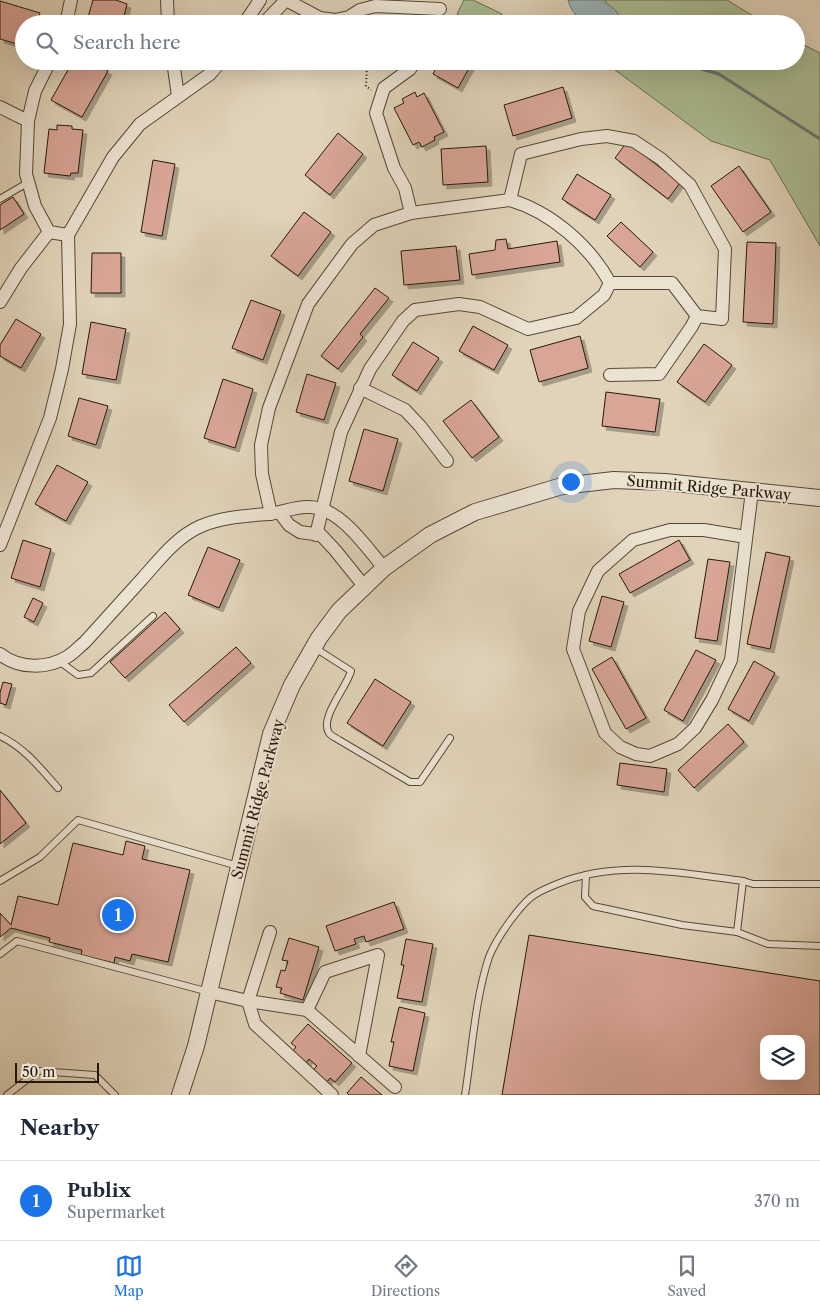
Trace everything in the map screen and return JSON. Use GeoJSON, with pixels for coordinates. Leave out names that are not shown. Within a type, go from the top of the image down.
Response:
{"type":"FeatureCollection","features":[{"type":"Feature","properties":{"kind":"street"},"geometry":{"type":"LineString","coordinates":[[68,15],[72,0]]}},
{"type":"Feature","properties":{"kind":"street"},"geometry":{"type":"LineString","coordinates":[[167,0],[168,15]]}},
{"type":"Feature","properties":{"kind":"street"},"geometry":{"type":"LineString","coordinates":[[250,15],[260,0]]}},
{"type":"Feature","properties":{"kind":"street"},"geometry":{"type":"LineString","coordinates":[[272,15],[286,0],[314,15]]}},
{"type":"Feature","properties":{"kind":"street"},"geometry":{"type":"LineString","coordinates":[[351,15],[375,6],[440,9]]}},
{"type":"Feature","properties":{"kind":"street"},"geometry":{"type":"LineString","coordinates":[[46,70],[35,91],[28,121],[26,174],[35,206],[49,232]]}},
{"type":"Feature","properties":{"kind":"street"},"geometry":{"type":"LineString","coordinates":[[174,70],[178,96]]}},
{"type":"Feature","properties":{"kind":"street"},"geometry":{"type":"LineString","coordinates":[[0,545],[50,418],[62,369],[70,324],[68,235],[113,157],[140,124],[213,70]]}},
{"type":"Feature","properties":{"kind":"street"},"geometry":{"type":"LineString","coordinates":[[409,70],[384,88],[376,113],[394,168],[404,188],[411,213]]}},
{"type":"Feature","properties":{"kind":"street"},"geometry":{"type":"LineString","coordinates":[[0,107],[28,121]]}},
{"type":"Feature","properties":{"kind":"street"},"geometry":{"type":"LineString","coordinates":[[510,200],[521,154],[582,139],[606,136],[634,142],[661,159],[690,184],[725,249],[722,319],[697,316],[672,283],[610,283]]}},
{"type":"Feature","properties":{"kind":"street"},"geometry":{"type":"LineString","coordinates":[[364,586],[335,550],[320,536],[300,532],[276,514],[262,474],[261,445],[269,408],[308,304],[352,244],[374,225],[411,213],[510,200],[526,205],[567,232],[586,249],[602,269],[610,283]]}},
{"type":"Feature","properties":{"kind":"street"},"geometry":{"type":"LineString","coordinates":[[49,232],[68,235]]}},
{"type":"Feature","properties":{"kind":"street"},"geometry":{"type":"LineString","coordinates":[[0,302],[21,268],[49,232]]}},
{"type":"Feature","properties":{"kind":"street"},"geometry":{"type":"LineString","coordinates":[[316,535],[341,432],[360,388],[370,369],[403,321],[415,310],[459,304],[480,307],[528,329],[576,318],[604,295],[610,283]]}},
{"type":"Feature","properties":{"kind":"street"},"geometry":{"type":"LineString","coordinates":[[610,375],[659,374],[697,316]]}},
{"type":"Feature","properties":{"kind":"street"},"geometry":{"type":"LineString","coordinates":[[360,388],[405,410],[447,461]]}},
{"type":"Feature","properties":{"kind":"street","name":"Summit Ridge Parkway"},"geometry":{"type":"LineString","coordinates":[[180,1095],[196,1046],[271,734],[292,685],[314,648],[339,611],[364,586],[384,568],[430,535],[475,512],[562,486],[614,480],[665,482],[820,498]]}},
{"type":"Feature","properties":{"kind":"street"},"geometry":{"type":"LineString","coordinates":[[746,537],[704,530],[670,530],[633,540],[598,571],[579,612],[573,649],[605,733],[620,747],[636,754],[650,756],[678,744],[695,728],[708,707],[731,660],[752,491]]}},
{"type":"Feature","properties":{"kind":"street"},"geometry":{"type":"LineString","coordinates":[[0,654],[26,666],[52,664],[69,656],[85,642],[175,542],[199,527],[223,518],[276,514],[310,506],[323,510],[334,515],[353,531],[384,568]]}},
{"type":"Feature","properties":{"kind":"street"},"geometry":{"type":"LineString","coordinates":[[270,932],[248,1001],[255,1024],[332,1095]]}},
{"type":"Feature","properties":{"kind":"street"},"geometry":{"type":"LineString","coordinates":[[307,1010],[325,972],[378,955],[359,1056]]}},
{"type":"Feature","properties":{"kind":"street"},"geometry":{"type":"LineString","coordinates":[[209,992],[248,1001],[307,1010],[395,1088]]}},
{"type":"Feature","properties":{"kind":"lane"},"geometry":{"type":"LineString","coordinates":[[0,199],[29,182]]}},
{"type":"Feature","properties":{"kind":"lane"},"geometry":{"type":"LineString","coordinates":[[59,662],[78,675],[91,673],[153,616]]}},
{"type":"Feature","properties":{"kind":"lane"},"geometry":{"type":"LineString","coordinates":[[314,648],[351,672],[328,716],[327,724],[330,734],[410,782],[420,782],[450,738]]}},
{"type":"Feature","properties":{"kind":"lane"},"geometry":{"type":"LineString","coordinates":[[0,736],[13,742],[26,752],[58,788]]}},
{"type":"Feature","properties":{"kind":"lane"},"geometry":{"type":"LineString","coordinates":[[0,881],[40,857],[78,820],[239,866]]}},
{"type":"Feature","properties":{"kind":"lane"},"geometry":{"type":"LineString","coordinates":[[465,1095],[483,979],[490,955],[501,932],[520,907],[531,897],[572,878],[618,869],[659,870],[753,884],[820,884]]}},
{"type":"Feature","properties":{"kind":"lane"},"geometry":{"type":"LineString","coordinates":[[586,875],[585,897],[593,906],[682,925],[737,932],[768,944],[820,946]]}},
{"type":"Feature","properties":{"kind":"lane"},"geometry":{"type":"LineString","coordinates":[[737,932],[743,881]]}},
{"type":"Feature","properties":{"kind":"lane"},"geometry":{"type":"LineString","coordinates":[[0,954],[17,941],[209,992]]}},
{"type":"Feature","properties":{"kind":"lane"},"geometry":{"type":"LineString","coordinates":[[7,1095],[38,1071],[95,1075],[115,1095]]}},
{"type":"Feature","properties":{"kind":"path"},"geometry":{"type":"LineString","coordinates":[[367,70],[366,86],[381,98]]}},
{"type":"Feature","properties":{"kind":"green space"},"geometry":{"type":"Polygon","coordinates":[[[464,0],[473,0],[502,14],[459,15],[457,14],[464,0]]]}},
{"type":"Feature","properties":{"kind":"green space"},"geometry":{"type":"Polygon","coordinates":[[[606,0],[727,0],[751,15],[619,15],[604,2],[606,0]]]}},
{"type":"Feature","properties":{"kind":"green space"},"geometry":{"type":"Polygon","coordinates":[[[805,46],[820,53],[820,246],[770,160],[711,141],[615,70],[805,70],[805,46]]]}},
{"type":"Feature","properties":{"kind":"water"},"geometry":{"type":"Polygon","coordinates":[[[568,0],[606,0],[605,2],[618,15],[576,15],[571,9],[568,0]]]}},
{"type":"Feature","properties":{"kind":"building"},"geometry":{"type":"Polygon","coordinates":[[[93,0],[116,0],[127,4],[124,15],[89,15],[93,0]]]}},
{"type":"Feature","properties":{"kind":"building"},"geometry":{"type":"Polygon","coordinates":[[[0,1],[40,13],[39,15],[15,15],[15,43],[0,39],[0,1]]]}},
{"type":"Feature","properties":{"kind":"building"},"geometry":{"type":"Polygon","coordinates":[[[68,70],[108,71],[82,117],[51,100],[68,70]]]}},
{"type":"Feature","properties":{"kind":"building"},"geometry":{"type":"Polygon","coordinates":[[[435,70],[468,70],[458,88],[433,74],[435,70]]]}},
{"type":"Feature","properties":{"kind":"building"},"geometry":{"type":"Polygon","coordinates":[[[563,87],[572,118],[513,136],[504,105],[563,87]]]}},
{"type":"Feature","properties":{"kind":"building"},"geometry":{"type":"Polygon","coordinates":[[[415,92],[417,97],[424,93],[444,132],[434,137],[435,140],[422,147],[419,142],[413,145],[394,108],[404,103],[402,99],[415,92]]]}},
{"type":"Feature","properties":{"kind":"building"},"geometry":{"type":"Polygon","coordinates":[[[57,125],[72,126],[72,129],[83,130],[78,173],[71,173],[70,176],[44,173],[49,129],[57,130],[57,125]]]}},
{"type":"Feature","properties":{"kind":"building"},"geometry":{"type":"Polygon","coordinates":[[[338,133],[363,154],[330,195],[305,175],[338,133]]]}},
{"type":"Feature","properties":{"kind":"building"},"geometry":{"type":"Polygon","coordinates":[[[627,142],[680,183],[668,199],[615,158],[627,142]]]}},
{"type":"Feature","properties":{"kind":"building"},"geometry":{"type":"Polygon","coordinates":[[[486,146],[488,182],[443,185],[441,149],[486,146]]]}},
{"type":"Feature","properties":{"kind":"building"},"geometry":{"type":"Polygon","coordinates":[[[153,160],[175,164],[162,236],[141,232],[153,160]]]}},
{"type":"Feature","properties":{"kind":"building"},"geometry":{"type":"Polygon","coordinates":[[[739,166],[771,212],[743,232],[711,186],[739,166]]]}},
{"type":"Feature","properties":{"kind":"building"},"geometry":{"type":"Polygon","coordinates":[[[577,174],[611,195],[595,220],[562,199],[577,174]]]}},
{"type":"Feature","properties":{"kind":"building"},"geometry":{"type":"Polygon","coordinates":[[[13,197],[24,214],[0,230],[0,205],[13,197]]]}},
{"type":"Feature","properties":{"kind":"building"},"geometry":{"type":"Polygon","coordinates":[[[304,212],[331,232],[298,276],[271,256],[304,212]]]}},
{"type":"Feature","properties":{"kind":"building"},"geometry":{"type":"Polygon","coordinates":[[[621,222],[653,252],[640,267],[607,236],[621,222]]]}},
{"type":"Feature","properties":{"kind":"building"},"geometry":{"type":"Polygon","coordinates":[[[506,239],[508,249],[557,241],[560,262],[472,275],[469,254],[495,250],[496,240],[506,239]]]}},
{"type":"Feature","properties":{"kind":"building"},"geometry":{"type":"Polygon","coordinates":[[[747,242],[776,243],[773,324],[743,322],[747,242]]]}},
{"type":"Feature","properties":{"kind":"building"},"geometry":{"type":"Polygon","coordinates":[[[456,246],[460,280],[404,285],[401,251],[456,246]]]}},
{"type":"Feature","properties":{"kind":"building"},"geometry":{"type":"Polygon","coordinates":[[[92,253],[121,253],[121,293],[91,293],[92,253]]]}},
{"type":"Feature","properties":{"kind":"building"},"geometry":{"type":"Polygon","coordinates":[[[375,288],[389,298],[360,334],[363,337],[338,369],[321,356],[375,288]]]}},
{"type":"Feature","properties":{"kind":"building"},"geometry":{"type":"Polygon","coordinates":[[[251,300],[281,311],[263,360],[232,348],[251,300]]]}},
{"type":"Feature","properties":{"kind":"building"},"geometry":{"type":"Polygon","coordinates":[[[16,319],[41,334],[21,368],[0,356],[0,345],[16,319]]]}},
{"type":"Feature","properties":{"kind":"building"},"geometry":{"type":"Polygon","coordinates":[[[91,322],[126,329],[116,380],[82,374],[91,322]]]}},
{"type":"Feature","properties":{"kind":"building"},"geometry":{"type":"Polygon","coordinates":[[[473,326],[508,345],[494,370],[459,351],[473,326]]]}},
{"type":"Feature","properties":{"kind":"building"},"geometry":{"type":"Polygon","coordinates":[[[580,336],[588,368],[539,382],[530,350],[580,336]]]}},
{"type":"Feature","properties":{"kind":"building"},"geometry":{"type":"Polygon","coordinates":[[[413,342],[439,358],[417,391],[392,375],[413,342]]]}},
{"type":"Feature","properties":{"kind":"building"},"geometry":{"type":"Polygon","coordinates":[[[704,344],[732,365],[705,402],[677,382],[704,344]]]}},
{"type":"Feature","properties":{"kind":"building"},"geometry":{"type":"Polygon","coordinates":[[[307,374],[336,383],[324,420],[296,412],[307,374]]]}},
{"type":"Feature","properties":{"kind":"building"},"geometry":{"type":"Polygon","coordinates":[[[223,379],[253,389],[235,448],[204,438],[223,379]]]}},
{"type":"Feature","properties":{"kind":"building"},"geometry":{"type":"Polygon","coordinates":[[[606,392],[660,399],[655,432],[602,426],[606,392]]]}},
{"type":"Feature","properties":{"kind":"building"},"geometry":{"type":"Polygon","coordinates":[[[79,398],[108,406],[96,445],[68,436],[79,398]]]}},
{"type":"Feature","properties":{"kind":"building"},"geometry":{"type":"Polygon","coordinates":[[[471,400],[499,437],[472,458],[443,421],[471,400]]]}},
{"type":"Feature","properties":{"kind":"building"},"geometry":{"type":"Polygon","coordinates":[[[364,429],[398,439],[383,491],[349,481],[364,429]]]}},
{"type":"Feature","properties":{"kind":"building"},"geometry":{"type":"Polygon","coordinates":[[[57,465],[88,482],[66,521],[35,504],[57,465]]]}},
{"type":"Feature","properties":{"kind":"building"},"geometry":{"type":"Polygon","coordinates":[[[23,540],[51,549],[40,587],[11,578],[23,540]]]}},
{"type":"Feature","properties":{"kind":"building"},"geometry":{"type":"Polygon","coordinates":[[[679,540],[690,560],[630,593],[619,574],[679,540]]]}},
{"type":"Feature","properties":{"kind":"building"},"geometry":{"type":"Polygon","coordinates":[[[208,547],[240,560],[219,608],[188,595],[208,547]]]}},
{"type":"Feature","properties":{"kind":"building"},"geometry":{"type":"Polygon","coordinates":[[[766,552],[790,557],[770,649],[747,644],[766,552]]]}},
{"type":"Feature","properties":{"kind":"building"},"geometry":{"type":"Polygon","coordinates":[[[708,559],[730,562],[717,641],[695,638],[708,559]]]}},
{"type":"Feature","properties":{"kind":"building"},"geometry":{"type":"Polygon","coordinates":[[[602,596],[624,602],[611,647],[589,641],[602,596]]]}},
{"type":"Feature","properties":{"kind":"building"},"geometry":{"type":"Polygon","coordinates":[[[33,598],[43,603],[34,622],[24,617],[33,598]]]}},
{"type":"Feature","properties":{"kind":"building"},"geometry":{"type":"Polygon","coordinates":[[[165,612],[180,629],[125,678],[110,662],[165,612]]]}},
{"type":"Feature","properties":{"kind":"building"},"geometry":{"type":"Polygon","coordinates":[[[236,647],[251,663],[184,722],[169,705],[236,647]]]}},
{"type":"Feature","properties":{"kind":"building"},"geometry":{"type":"Polygon","coordinates":[[[696,650],[716,660],[683,721],[664,710],[696,650]]]}},
{"type":"Feature","properties":{"kind":"building"},"geometry":{"type":"Polygon","coordinates":[[[612,657],[646,718],[626,729],[592,669],[612,657]]]}},
{"type":"Feature","properties":{"kind":"building"},"geometry":{"type":"Polygon","coordinates":[[[754,661],[775,673],[749,721],[728,709],[754,661]]]}},
{"type":"Feature","properties":{"kind":"building"},"geometry":{"type":"Polygon","coordinates":[[[375,679],[411,702],[383,746],[347,723],[375,679]]]}},
{"type":"Feature","properties":{"kind":"building"},"geometry":{"type":"Polygon","coordinates":[[[3,682],[12,684],[6,705],[0,703],[3,682]]]}},
{"type":"Feature","properties":{"kind":"building"},"geometry":{"type":"Polygon","coordinates":[[[728,724],[744,742],[694,788],[678,770],[728,724]]]}},
{"type":"Feature","properties":{"kind":"building"},"geometry":{"type":"Polygon","coordinates":[[[620,763],[667,769],[664,792],[617,785],[620,763]]]}},
{"type":"Feature","properties":{"kind":"building"},"geometry":{"type":"Polygon","coordinates":[[[0,790],[26,823],[0,844],[0,790]]]}},
{"type":"Feature","properties":{"kind":"building"},"geometry":{"type":"Polygon","coordinates":[[[126,841],[145,846],[142,859],[190,870],[168,962],[132,954],[130,961],[115,957],[114,963],[81,955],[82,950],[49,942],[50,938],[11,928],[0,937],[0,913],[11,925],[18,896],[58,905],[73,843],[123,855],[126,841]]]}},
{"type":"Feature","properties":{"kind":"building"},"geometry":{"type":"Polygon","coordinates":[[[394,902],[404,929],[366,942],[364,936],[354,939],[356,944],[335,951],[326,926],[394,902]]]}},
{"type":"Feature","properties":{"kind":"building"},"geometry":{"type":"Polygon","coordinates":[[[529,935],[820,981],[820,1095],[502,1095],[529,935]]]}},
{"type":"Feature","properties":{"kind":"building"},"geometry":{"type":"Polygon","coordinates":[[[289,938],[319,947],[303,1000],[280,993],[282,988],[276,987],[281,970],[285,971],[288,961],[282,960],[289,938]]]}},
{"type":"Feature","properties":{"kind":"building"},"geometry":{"type":"Polygon","coordinates":[[[406,939],[433,944],[422,1002],[397,998],[404,965],[401,965],[406,939]]]}},
{"type":"Feature","properties":{"kind":"building"},"geometry":{"type":"Polygon","coordinates":[[[399,1007],[425,1013],[413,1071],[389,1066],[394,1042],[391,1042],[399,1007]]]}},
{"type":"Feature","properties":{"kind":"building"},"geometry":{"type":"Polygon","coordinates":[[[308,1024],[352,1063],[335,1082],[330,1078],[327,1082],[313,1070],[317,1066],[309,1059],[306,1063],[293,1051],[296,1047],[291,1043],[308,1024]]]}},
{"type":"Feature","properties":{"kind":"building"},"geometry":{"type":"Polygon","coordinates":[[[361,1077],[382,1095],[349,1095],[347,1093],[361,1077]]]}},
{"type":"Feature","properties":{"kind":"waterway"},"geometry":{"type":"LineString","coordinates":[[705,70],[719,74],[820,139]]}},
{"type":"Feature","properties":{"kind":"place","name":"Publix"},"geometry":{"type":"Point","coordinates":[118,915]}}]}
